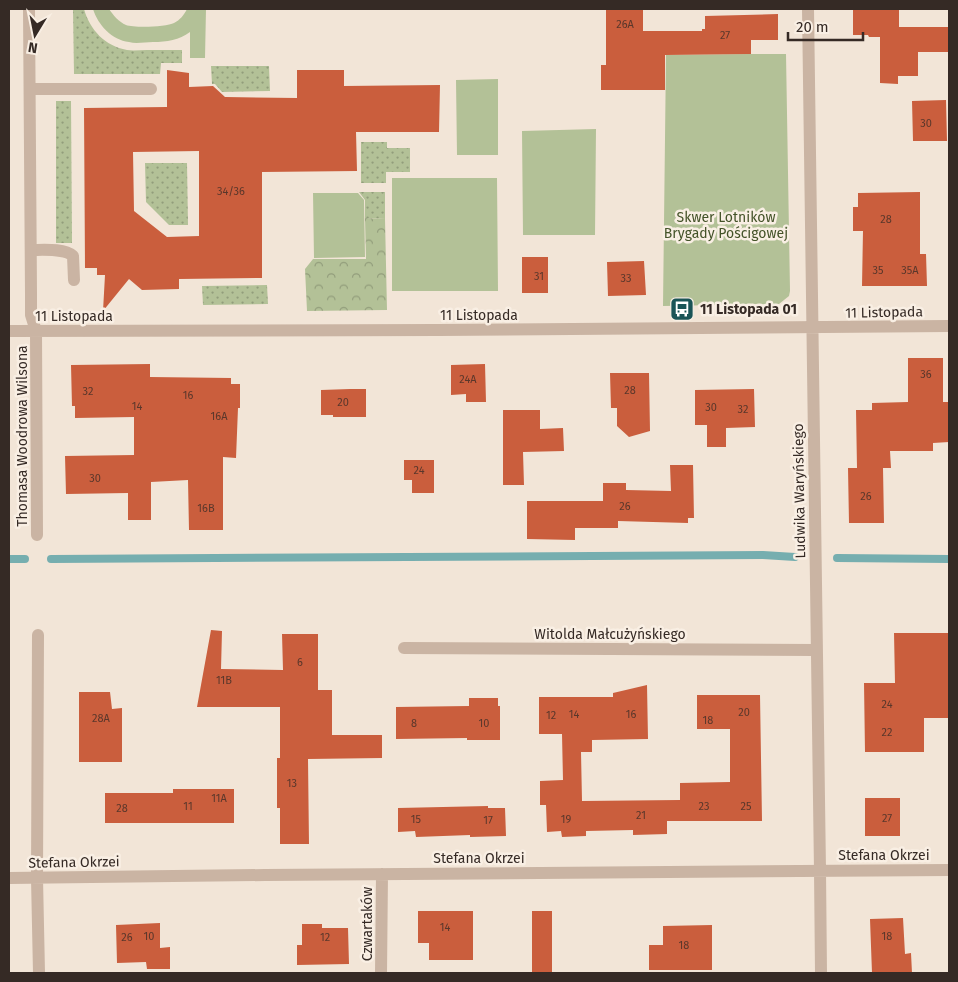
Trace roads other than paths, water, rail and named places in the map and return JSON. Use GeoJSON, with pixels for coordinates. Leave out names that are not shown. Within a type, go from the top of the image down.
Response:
{"type":"FeatureCollection","features":[{"type":"Feature","properties":{"kind":"street","name":"Thomasa Woodrowa Wilsona"},"geometry":{"type":"LineString","coordinates":[[29,9],[31,315],[36,331],[37,535]]}},
{"type":"Feature","properties":{"kind":"street","name":"Ludwika Waryńskiego"},"geometry":{"type":"LineString","coordinates":[[808,9],[821,973]]}},
{"type":"Feature","properties":{"kind":"street"},"geometry":{"type":"LineString","coordinates":[[30,89],[151,89]]}},
{"type":"Feature","properties":{"kind":"street"},"geometry":{"type":"LineString","coordinates":[[31,250],[64,251],[70,253],[73,256],[74,280]]}},
{"type":"Feature","properties":{"kind":"street","name":"11 Listopada"},"geometry":{"type":"LineString","coordinates":[[9,331],[949,326]]}},
{"type":"Feature","properties":{"kind":"street"},"geometry":{"type":"LineString","coordinates":[[38,635],[38,973]]}},
{"type":"Feature","properties":{"kind":"street","name":"Witolda Małcużyńskiego"},"geometry":{"type":"LineString","coordinates":[[404,648],[816,650]]}},
{"type":"Feature","properties":{"kind":"street","name":"Stefana Okrzei"},"geometry":{"type":"LineString","coordinates":[[9,878],[949,870]]}},
{"type":"Feature","properties":{"kind":"street","name":"Czwartaków"},"geometry":{"type":"LineString","coordinates":[[381,973],[382,874]]}},
{"type":"Feature","properties":{"kind":"waterway"},"geometry":{"type":"LineString","coordinates":[[51,559],[763,555],[795,557]]}},
{"type":"Feature","properties":{"kind":"waterway"},"geometry":{"type":"LineString","coordinates":[[837,558],[949,559]]}},
{"type":"Feature","properties":{"kind":"waterway"},"geometry":{"type":"LineString","coordinates":[[9,559],[25,559]]}},
{"type":"Feature","properties":{"kind":"place","name":"11 Listopada 01"},"geometry":{"type":"Point","coordinates":[682,309]}},
{"type":"Feature","properties":{"kind":"park label","name":"Skwer Lotników Brygady Pościgowej"},"geometry":{"type":"Point","coordinates":[726,226]}}]}
